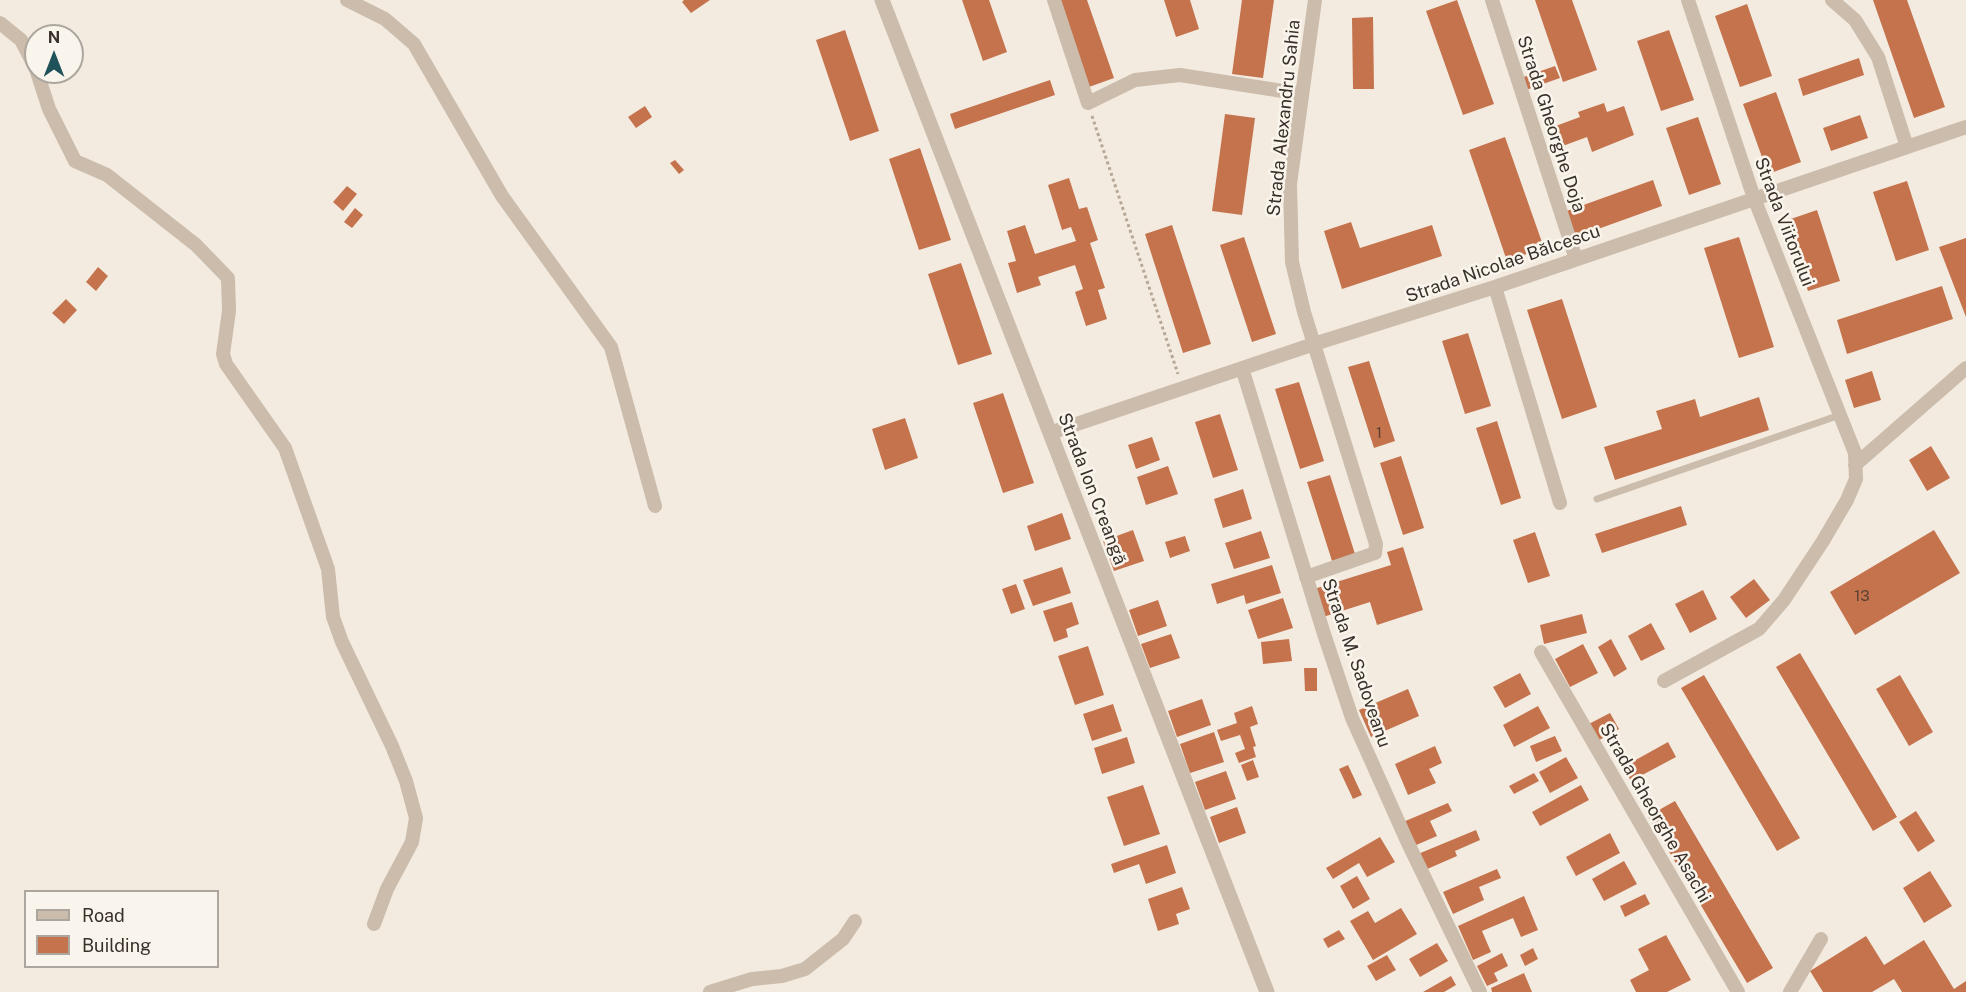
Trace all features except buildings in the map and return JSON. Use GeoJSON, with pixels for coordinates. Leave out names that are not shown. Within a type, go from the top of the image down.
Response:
{"type":"FeatureCollection","features":[{"type":"Feature","properties":{"kind":"street"},"geometry":{"type":"LineString","coordinates":[[347,0],[385,19],[414,44],[502,196],[611,347],[655,506]]}},
{"type":"Feature","properties":{"kind":"street","name":"Strada Ion Creangă"},"geometry":{"type":"LineString","coordinates":[[882,0],[1267,992]]}},
{"type":"Feature","properties":{"kind":"street"},"geometry":{"type":"LineString","coordinates":[[1054,0],[1088,103],[1135,80],[1180,75],[1302,94]]}},
{"type":"Feature","properties":{"kind":"street","name":"Strada Alexandru Sahia"},"geometry":{"type":"LineString","coordinates":[[1306,577],[1375,553],[1376,544],[1298,288],[1290,237],[1290,184],[1316,0]]}},
{"type":"Feature","properties":{"kind":"street","name":"Strada Gheorghe Doja"},"geometry":{"type":"LineString","coordinates":[[1492,0],[1576,259]]}},
{"type":"Feature","properties":{"kind":"street","name":"Strada Viitorului"},"geometry":{"type":"LineString","coordinates":[[1688,0],[1754,198],[1840,415],[1855,459]]}},
{"type":"Feature","properties":{"kind":"street"},"geometry":{"type":"LineString","coordinates":[[1832,0],[1855,20],[1878,57],[1907,147]]}},
{"type":"Feature","properties":{"kind":"street"},"geometry":{"type":"LineString","coordinates":[[0,22],[21,40],[24,46]]}},
{"type":"Feature","properties":{"kind":"street"},"geometry":{"type":"LineString","coordinates":[[41,84],[45,100],[75,161],[107,175],[196,245],[228,278],[229,311],[223,354],[226,364],[285,448],[328,569],[333,616],[342,642],[392,746],[406,781],[416,818],[412,842],[387,889],[374,924]]}},
{"type":"Feature","properties":{"kind":"street","name":"Strada Nicolae Bălcescu"},"geometry":{"type":"LineString","coordinates":[[1050,433],[1314,344],[1495,287],[1966,127]]}},
{"type":"Feature","properties":{"kind":"street"},"geometry":{"type":"LineString","coordinates":[[1495,287],[1560,503]]}},
{"type":"Feature","properties":{"kind":"street","name":"Strada M. Sadoveanu"},"geometry":{"type":"LineString","coordinates":[[1242,368],[1352,718],[1407,841],[1480,992]]}},
{"type":"Feature","properties":{"kind":"street"},"geometry":{"type":"LineString","coordinates":[[1664,681],[1759,629],[1784,600],[1841,510],[1856,479],[1855,459],[1966,368]]}},
{"type":"Feature","properties":{"kind":"street","name":"Strada Gheorghe Asachi"},"geometry":{"type":"LineString","coordinates":[[1541,652],[1738,992]]}},
{"type":"Feature","properties":{"kind":"street"},"geometry":{"type":"LineString","coordinates":[[711,992],[752,979],[782,976],[805,969],[843,939],[855,921]]}},
{"type":"Feature","properties":{"kind":"street"},"geometry":{"type":"LineString","coordinates":[[1790,992],[1821,939]]}},
{"type":"Feature","properties":{"kind":"lane"},"geometry":{"type":"LineString","coordinates":[[1597,499],[1840,415]]}},
{"type":"Feature","properties":{"kind":"path"},"geometry":{"type":"LineString","coordinates":[[1088,103],[1182,388]]}}]}
